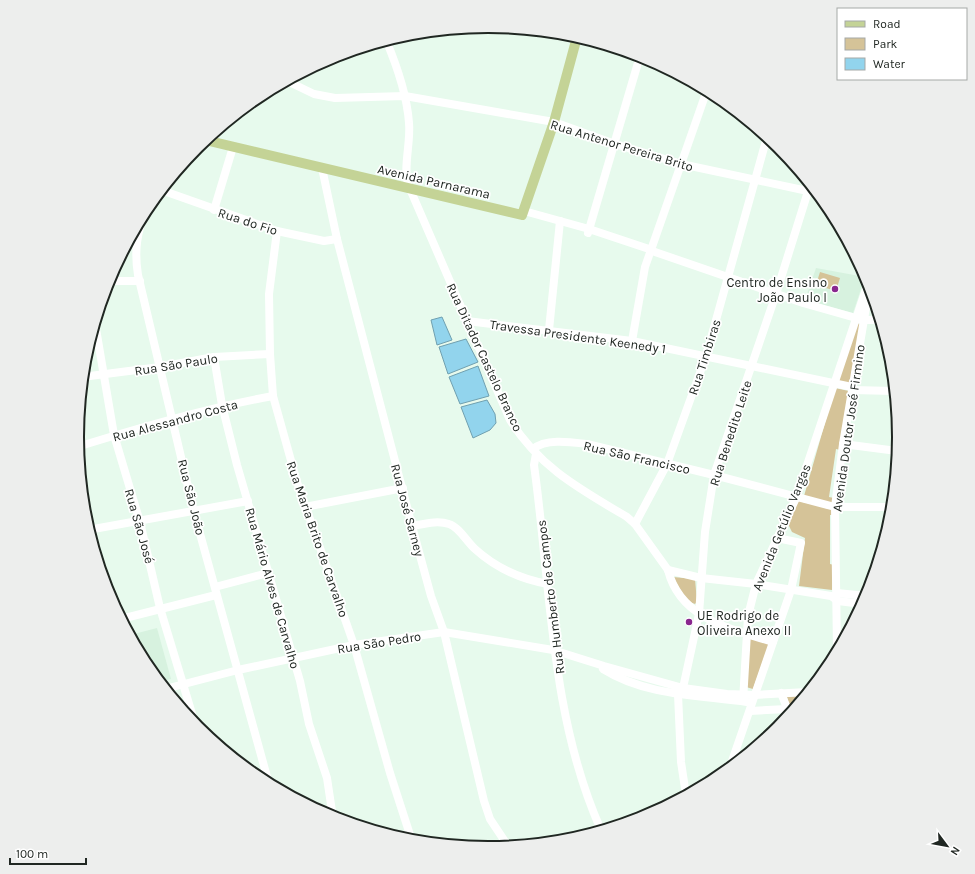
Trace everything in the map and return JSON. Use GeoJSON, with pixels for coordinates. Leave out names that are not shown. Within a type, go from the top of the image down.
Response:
{"type":"FeatureCollection","features":[{"type":"Feature","properties":{"kind":"main road"},"geometry":{"type":"LineString","coordinates":[[523,213],[554,122],[576,43]]}},
{"type":"Feature","properties":{"kind":"main road","name":"Avenida Parnarama"},"geometry":{"type":"LineString","coordinates":[[216,138],[234,144],[322,166],[523,213]]}},
{"type":"Feature","properties":{"kind":"main road","name":"Avenida Parnarama"},"geometry":{"type":"LineString","coordinates":[[213,141],[234,144]]}},
{"type":"Feature","properties":{"kind":"street"},"geometry":{"type":"LineString","coordinates":[[388,46],[405,96],[409,123],[409,148],[406,177],[412,187]]}},
{"type":"Feature","properties":{"kind":"street"},"geometry":{"type":"LineString","coordinates":[[588,231],[638,62]]}},
{"type":"Feature","properties":{"kind":"street","name":"Rua Antenor Pereira Brito"},"geometry":{"type":"LineString","coordinates":[[292,84],[314,94],[335,98],[405,96],[554,122],[615,144],[681,164],[755,182],[805,188]]}},
{"type":"Feature","properties":{"kind":"street"},"geometry":{"type":"LineString","coordinates":[[632,341],[645,267],[652,252],[705,96]]}},
{"type":"Feature","properties":{"kind":"street"},"geometry":{"type":"LineString","coordinates":[[214,210],[234,144]]}},
{"type":"Feature","properties":{"kind":"street","name":"Rua Timbiras"},"geometry":{"type":"LineString","coordinates":[[635,524],[667,464],[706,356],[765,144]]}},
{"type":"Feature","properties":{"kind":"street","name":"Rua José Sarney"},"geometry":{"type":"LineString","coordinates":[[322,166],[337,239],[412,526],[444,632],[484,800],[490,819],[504,840]]}},
{"type":"Feature","properties":{"kind":"street","name":"Rua Ditador Castelo Branco"},"geometry":{"type":"LineString","coordinates":[[412,187],[510,420],[523,440],[569,482],[627,517],[635,524],[668,570],[670,579],[682,600],[699,614],[722,626],[774,642]]}},
{"type":"Feature","properties":{"kind":"street","name":"Rua Benedito Leite"},"geometry":{"type":"LineString","coordinates":[[685,789],[681,762],[681,691],[699,614],[705,532],[714,475],[753,365],[807,190]]}},
{"type":"Feature","properties":{"kind":"street","name":"Rua do Fio"},"geometry":{"type":"LineString","coordinates":[[166,192],[277,231],[324,241],[337,239]]}},
{"type":"Feature","properties":{"kind":"street","name":"Avenida Parnarama"},"geometry":{"type":"LineString","coordinates":[[523,213],[588,231],[776,294],[860,319],[874,320]]}},
{"type":"Feature","properties":{"kind":"street"},"geometry":{"type":"LineString","coordinates":[[548,330],[559,223]]}},
{"type":"Feature","properties":{"kind":"street","name":"Rua Maria Brito de Carvalho"},"geometry":{"type":"LineString","coordinates":[[277,231],[269,294],[270,354],[273,396],[284,439],[306,507],[354,645],[390,773],[409,833]]}},
{"type":"Feature","properties":{"kind":"street","name":"Rua São João"},"geometry":{"type":"LineString","coordinates":[[135,240],[136,265],[194,512],[267,775]]}},
{"type":"Feature","properties":{"kind":"street"},"geometry":{"type":"LineString","coordinates":[[114,281],[140,281]]}},
{"type":"Feature","properties":{"kind":"street","name":"Avenida Doutor José Firmino"},"geometry":{"type":"LineString","coordinates":[[837,640],[835,507],[842,444],[852,387],[860,319],[865,294]]}},
{"type":"Feature","properties":{"kind":"street","name":"Avenida Doutor José Firmino"},"geometry":{"type":"LineString","coordinates":[[860,319],[867,298]]}},
{"type":"Feature","properties":{"kind":"street","name":"Avenida Getúlio Vargas"},"geometry":{"type":"LineString","coordinates":[[743,698],[748,616],[756,584],[796,498],[834,385],[860,319]]}},
{"type":"Feature","properties":{"kind":"street","name":"Travessa Presidente Keenedy 1"},"geometry":{"type":"LineString","coordinates":[[467,320],[632,341],[753,365],[834,385],[852,387]]}},
{"type":"Feature","properties":{"kind":"street","name":"Rua São José"},"geometry":{"type":"LineString","coordinates":[[97,334],[114,435],[140,522],[160,608],[192,712]]}},
{"type":"Feature","properties":{"kind":"street","name":"Rua São Paulo"},"geometry":{"type":"LineString","coordinates":[[88,376],[160,367],[171,363],[214,357],[270,354]]}},
{"type":"Feature","properties":{"kind":"street","name":"Rua Mário Alves de Carvalho"},"geometry":{"type":"LineString","coordinates":[[214,357],[222,405],[268,573],[294,658],[309,724],[328,778],[332,810]]}},
{"type":"Feature","properties":{"kind":"street"},"geometry":{"type":"LineString","coordinates":[[852,387],[888,387]]}},
{"type":"Feature","properties":{"kind":"street"},"geometry":{"type":"LineString","coordinates":[[852,387],[889,390]]}},
{"type":"Feature","properties":{"kind":"street","name":"Rua Alessandro Costa"},"geometry":{"type":"LineString","coordinates":[[84,445],[172,418],[222,405],[273,396]]}},
{"type":"Feature","properties":{"kind":"street","name":"Rua São Francisco"},"geometry":{"type":"LineString","coordinates":[[534,451],[539,444],[569,442],[587,444],[714,475],[796,498],[835,507],[885,507]]}},
{"type":"Feature","properties":{"kind":"street"},"geometry":{"type":"LineString","coordinates":[[842,444],[891,450]]}},
{"type":"Feature","properties":{"kind":"street","name":"Rua Humberto de Campos"},"geometry":{"type":"LineString","coordinates":[[534,451],[534,465],[548,584],[553,650],[583,784],[599,825]]}},
{"type":"Feature","properties":{"kind":"street"},"geometry":{"type":"LineString","coordinates":[[306,507],[403,488]]}},
{"type":"Feature","properties":{"kind":"street"},"geometry":{"type":"LineString","coordinates":[[94,529],[140,522],[248,501]]}},
{"type":"Feature","properties":{"kind":"street"},"geometry":{"type":"LineString","coordinates":[[412,526],[435,522],[452,525],[474,549],[505,570],[524,580],[548,584]]}},
{"type":"Feature","properties":{"kind":"street"},"geometry":{"type":"LineString","coordinates":[[733,758],[750,711],[752,699],[774,642],[791,590],[801,543],[777,538]]}},
{"type":"Feature","properties":{"kind":"street"},"geometry":{"type":"LineString","coordinates":[[668,570],[701,578],[756,584],[835,596],[859,596]]}},
{"type":"Feature","properties":{"kind":"street"},"geometry":{"type":"LineString","coordinates":[[126,618],[216,591],[268,573]]}},
{"type":"Feature","properties":{"kind":"street"},"geometry":{"type":"LineString","coordinates":[[835,596],[856,602]]}},
{"type":"Feature","properties":{"kind":"street","name":"Rua São Pedro"},"geometry":{"type":"LineString","coordinates":[[171,688],[238,670],[354,645],[444,632],[553,650],[681,691],[752,699],[781,693],[800,692]]}},
{"type":"Feature","properties":{"kind":"street"},"geometry":{"type":"LineString","coordinates":[[781,693],[787,708]]}},
{"type":"Feature","properties":{"kind":"street"},"geometry":{"type":"LineString","coordinates":[[750,711],[783,712]]}},
{"type":"Feature","properties":{"kind":"shaded area","name":"Centro de Ensino João Paulo I"},"geometry":{"type":"Polygon","coordinates":[[[816,268],[858,276],[862,285],[853,313],[805,300],[816,268]]]}},
{"type":"Feature","properties":{"kind":"shaded area"},"geometry":{"type":"Polygon","coordinates":[[[157,628],[171,679],[165,680],[135,634],[157,628]]]}},
{"type":"Feature","properties":{"kind":"green space"},"geometry":{"type":"Polygon","coordinates":[[[820,272],[840,278],[836,291],[816,285],[820,272]]]}},
{"type":"Feature","properties":{"kind":"green space"},"geometry":{"type":"Polygon","coordinates":[[[856,323],[860,324],[851,385],[838,382],[856,323]]]}},
{"type":"Feature","properties":{"kind":"green space"},"geometry":{"type":"Polygon","coordinates":[[[835,388],[849,391],[840,450],[836,449],[829,497],[834,498],[832,503],[804,496],[835,388]]]}},
{"type":"Feature","properties":{"kind":"green space"},"geometry":{"type":"Polygon","coordinates":[[[798,501],[833,509],[834,515],[830,515],[830,564],[834,565],[832,590],[799,586],[805,538],[792,532],[788,524],[798,501]]]}},
{"type":"Feature","properties":{"kind":"green space"},"geometry":{"type":"Polygon","coordinates":[[[673,577],[695,579],[697,602],[695,604],[687,601],[673,577]]]}},
{"type":"Feature","properties":{"kind":"green space"},"geometry":{"type":"Polygon","coordinates":[[[749,639],[770,642],[753,689],[746,687],[749,639]]]}},
{"type":"Feature","properties":{"kind":"green space"},"geometry":{"type":"Polygon","coordinates":[[[797,696],[789,705],[787,697],[797,696]]]}},
{"type":"Feature","properties":{"kind":"water"},"geometry":{"type":"Polygon","coordinates":[[[442,317],[452,340],[437,345],[431,320],[442,317]]]}},
{"type":"Feature","properties":{"kind":"water"},"geometry":{"type":"Polygon","coordinates":[[[466,339],[478,362],[448,374],[439,347],[466,339]]]}},
{"type":"Feature","properties":{"kind":"water"},"geometry":{"type":"Polygon","coordinates":[[[478,366],[489,396],[460,404],[449,377],[478,366]]]}},
{"type":"Feature","properties":{"kind":"water"},"geometry":{"type":"Polygon","coordinates":[[[487,400],[495,414],[496,423],[490,430],[473,438],[461,407],[487,400]]]}},
{"type":"Feature","properties":{"kind":"place","name":"Centro de Ensino João Paulo I"},"geometry":{"type":"Point","coordinates":[835,289]}},
{"type":"Feature","properties":{"kind":"place","name":"UE Rodrigo de Oliveira Anexo II"},"geometry":{"type":"Point","coordinates":[689,622]}}]}
